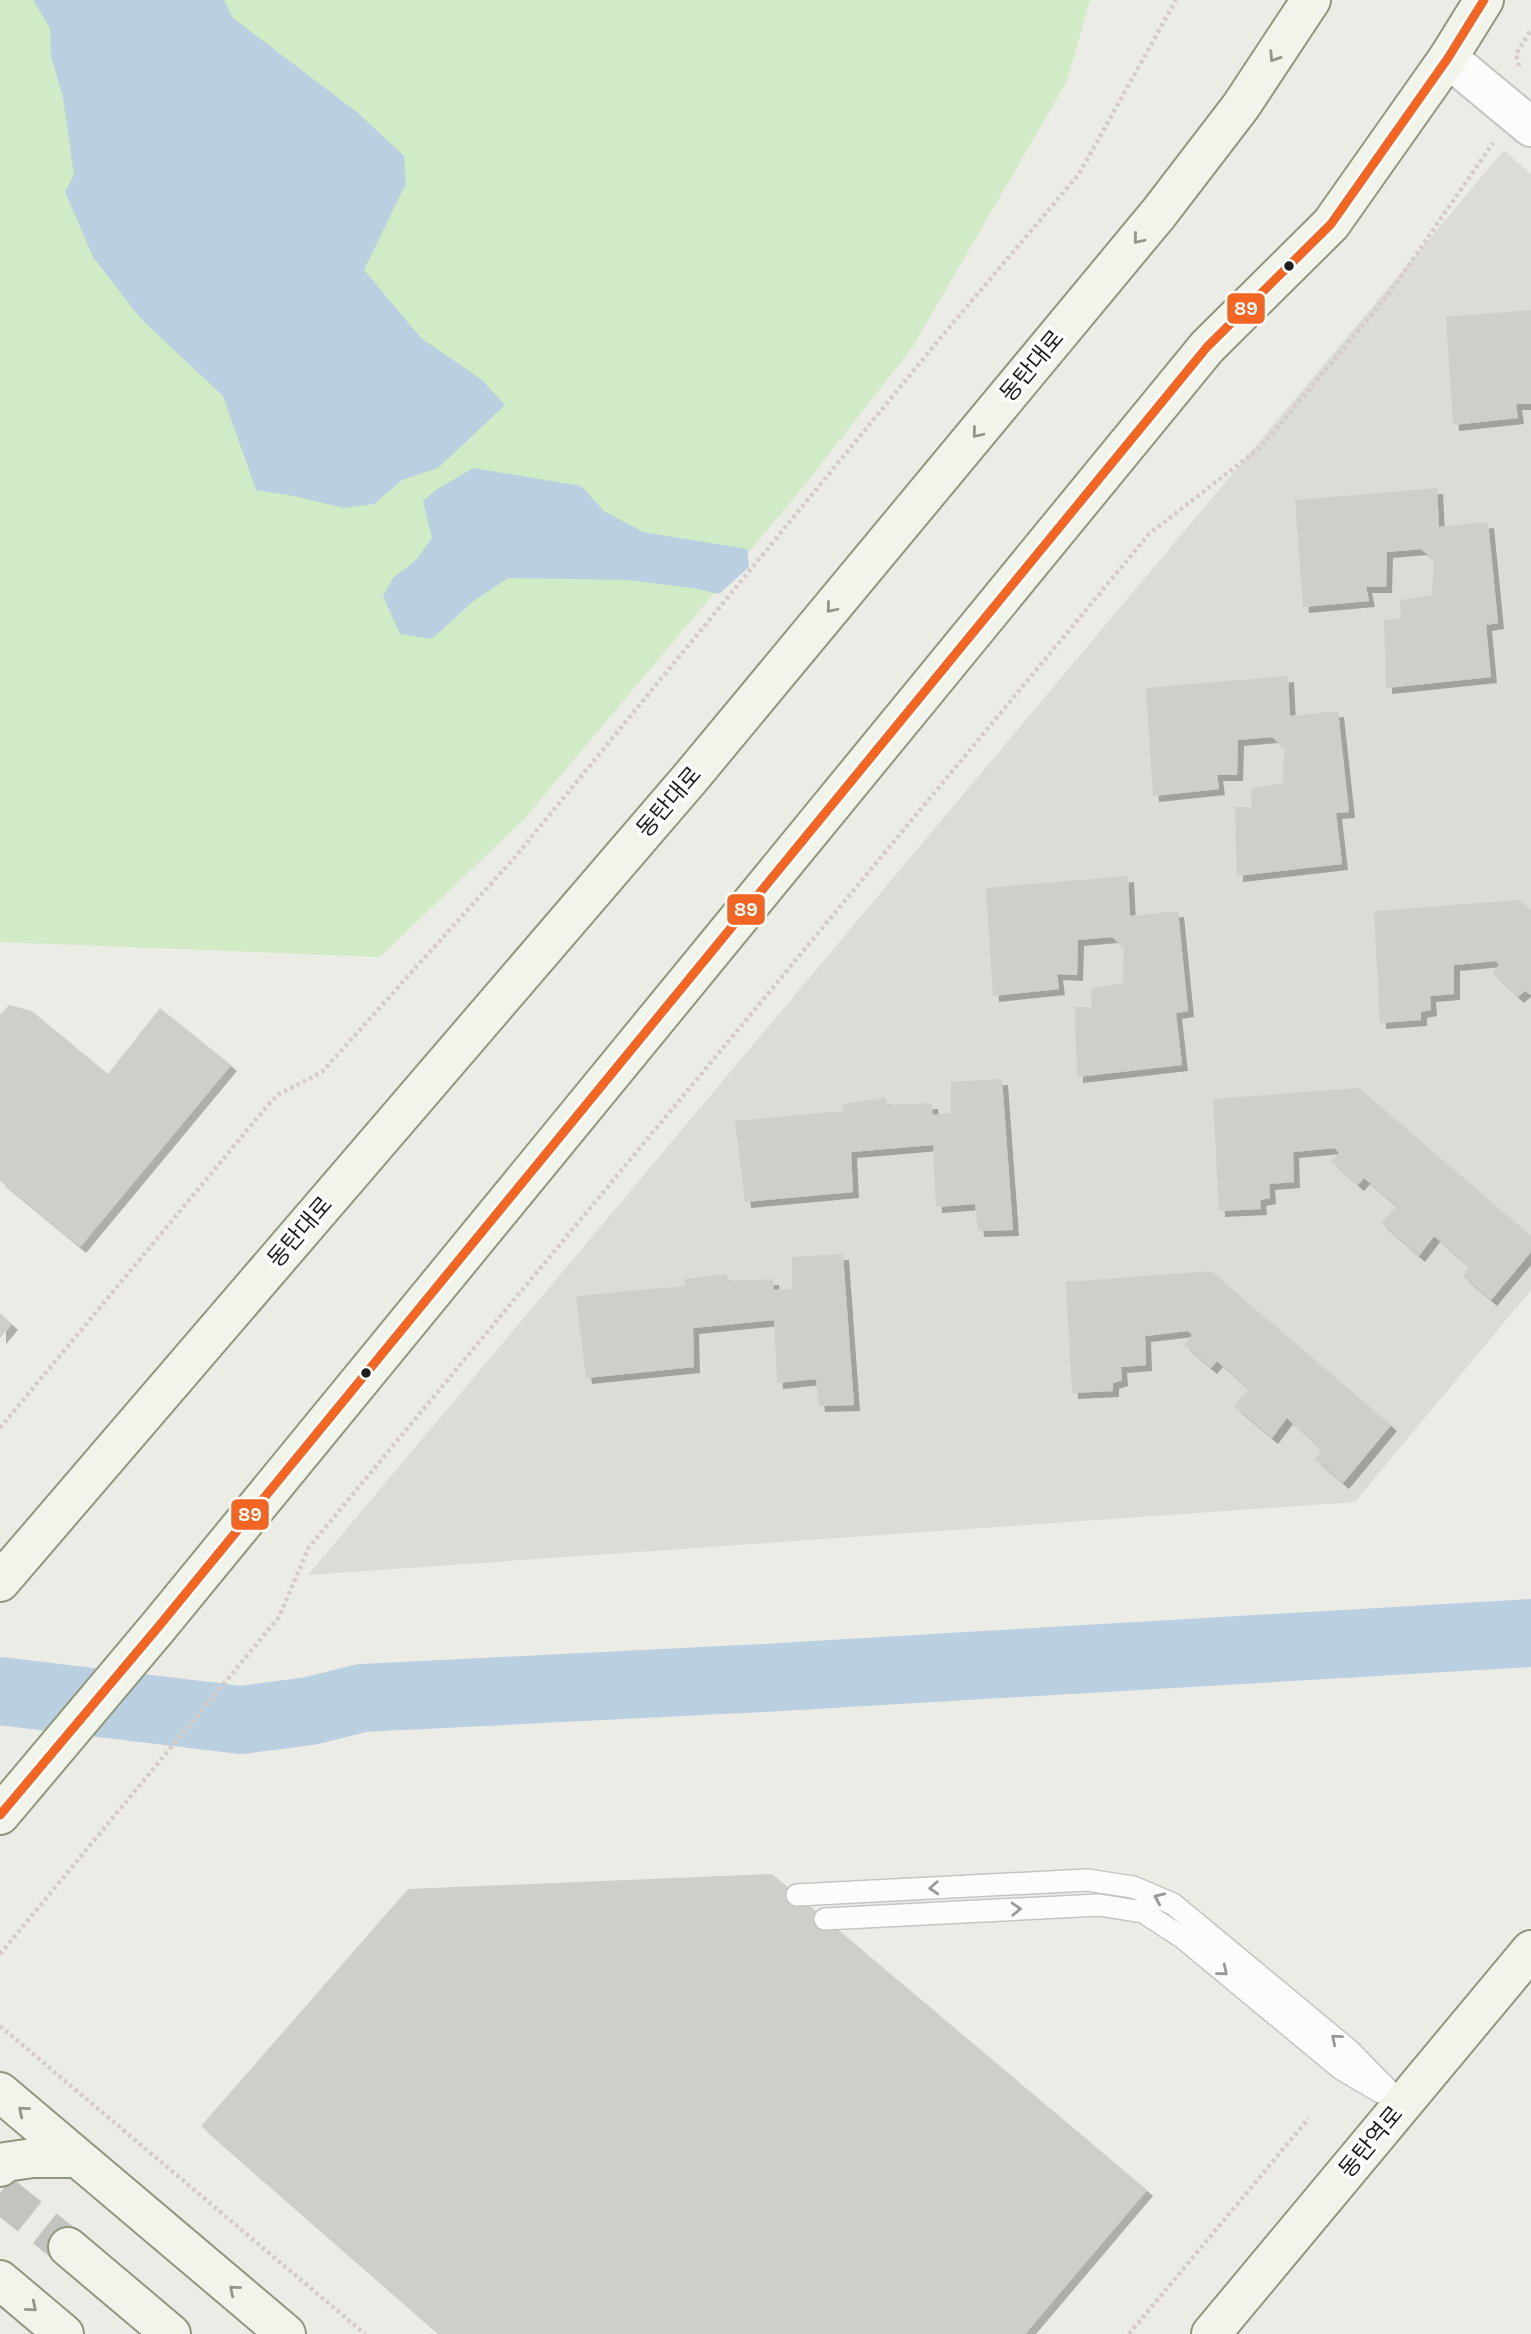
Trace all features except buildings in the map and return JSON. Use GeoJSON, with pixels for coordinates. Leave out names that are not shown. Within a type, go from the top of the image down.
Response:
{"type":"FeatureCollection","features":[{"type":"Feature","properties":{"kind":"main road","name":"동탄대로"},"geometry":{"type":"LineString","coordinates":[[0,1582],[692,776],[1150,224],[1241,106],[1311,0]]}},
{"type":"Feature","properties":{"kind":"main road"},"geometry":{"type":"LineString","coordinates":[[0,1815],[159,1626],[1207,347],[1331,224],[1448,58],[1484,0]]}},
{"type":"Feature","properties":{"kind":"main road","name":"동탄역로"},"geometry":{"type":"LineString","coordinates":[[1211,2334],[1531,1950]]}},
{"type":"Feature","properties":{"kind":"main road"},"geometry":{"type":"LineString","coordinates":[[0,2092],[286,2334]]}},
{"type":"Feature","properties":{"kind":"main road"},"geometry":{"type":"LineString","coordinates":[[0,2167],[5,2162],[33,2158],[78,2158]]}},
{"type":"Feature","properties":{"kind":"main road"},"geometry":{"type":"LineString","coordinates":[[68,2247],[171,2334]]}},
{"type":"Feature","properties":{"kind":"main road"},"geometry":{"type":"LineString","coordinates":[[0,2280],[64,2334]]}},
{"type":"Feature","properties":{"kind":"street"},"geometry":{"type":"LineString","coordinates":[[1448,58],[1531,127]]}},
{"type":"Feature","properties":{"kind":"lane"},"geometry":{"type":"LineString","coordinates":[[797,1895],[1087,1881],[1133,1887],[1173,1904],[1349,2050],[1402,2104]]}},
{"type":"Feature","properties":{"kind":"lane"},"geometry":{"type":"LineString","coordinates":[[825,1919],[1099,1905],[1143,1912],[1183,1938],[1341,2069],[1402,2104]]}},
{"type":"Feature","properties":{"kind":"path"},"geometry":{"type":"LineString","coordinates":[[0,1428],[268,1105],[279,1094],[322,1072],[515,857],[942,336],[1079,174],[1176,0]]}},
{"type":"Feature","properties":{"kind":"path"},"geometry":{"type":"LineString","coordinates":[[1520,70],[1516,54],[1531,30]]}},
{"type":"Feature","properties":{"kind":"path"},"geometry":{"type":"LineString","coordinates":[[0,1954],[279,1617],[309,1547],[1149,534],[1262,446],[1388,295],[1491,147]]}},
{"type":"Feature","properties":{"kind":"path"},"geometry":{"type":"LineString","coordinates":[[0,2026],[365,2334]]}},
{"type":"Feature","properties":{"kind":"path"},"geometry":{"type":"LineString","coordinates":[[1129,2334],[1310,2118]]}},
{"type":"Feature","properties":{"kind":"shaded area"},"geometry":{"type":"Polygon","coordinates":[[[1504,150],[1531,174],[1531,1290],[1355,1502],[308,1575],[1504,150]]]}},
{"type":"Feature","properties":{"kind":"green space"},"geometry":{"type":"Polygon","coordinates":[[[0,0],[1090,0],[1067,81],[912,348],[799,492],[525,818],[380,957],[0,942],[0,0]]]}},
{"type":"Feature","properties":{"kind":"water"},"geometry":{"type":"Polygon","coordinates":[[[33,0],[224,0],[233,18],[358,113],[404,156],[406,183],[364,270],[421,338],[482,380],[505,405],[438,468],[402,480],[374,504],[344,508],[256,490],[223,396],[141,319],[93,257],[65,192],[74,175],[63,97],[51,57],[50,28],[33,0]]]}},
{"type":"Feature","properties":{"kind":"water"},"geometry":{"type":"Polygon","coordinates":[[[473,468],[581,486],[604,511],[643,532],[747,549],[749,567],[719,594],[627,580],[508,578],[471,603],[432,639],[400,634],[383,596],[393,578],[416,560],[432,538],[423,501],[473,468]]]}},
{"type":"Feature","properties":{"kind":"waterway"},"geometry":{"type":"LineString","coordinates":[[0,1691],[241,1720],[310,1711],[362,1698],[763,1678],[1531,1633]]}},
{"type":"Feature","properties":{"kind":"tunnel"},"geometry":{"type":"LineString","coordinates":[[0,2193],[68,2247]]}},
{"type":"Feature","properties":{"kind":"transit line","name":"89"},"geometry":{"type":"LineString","coordinates":[[0,1815],[159,1626],[1207,347],[1331,224],[1448,58],[1484,0]]}}]}
